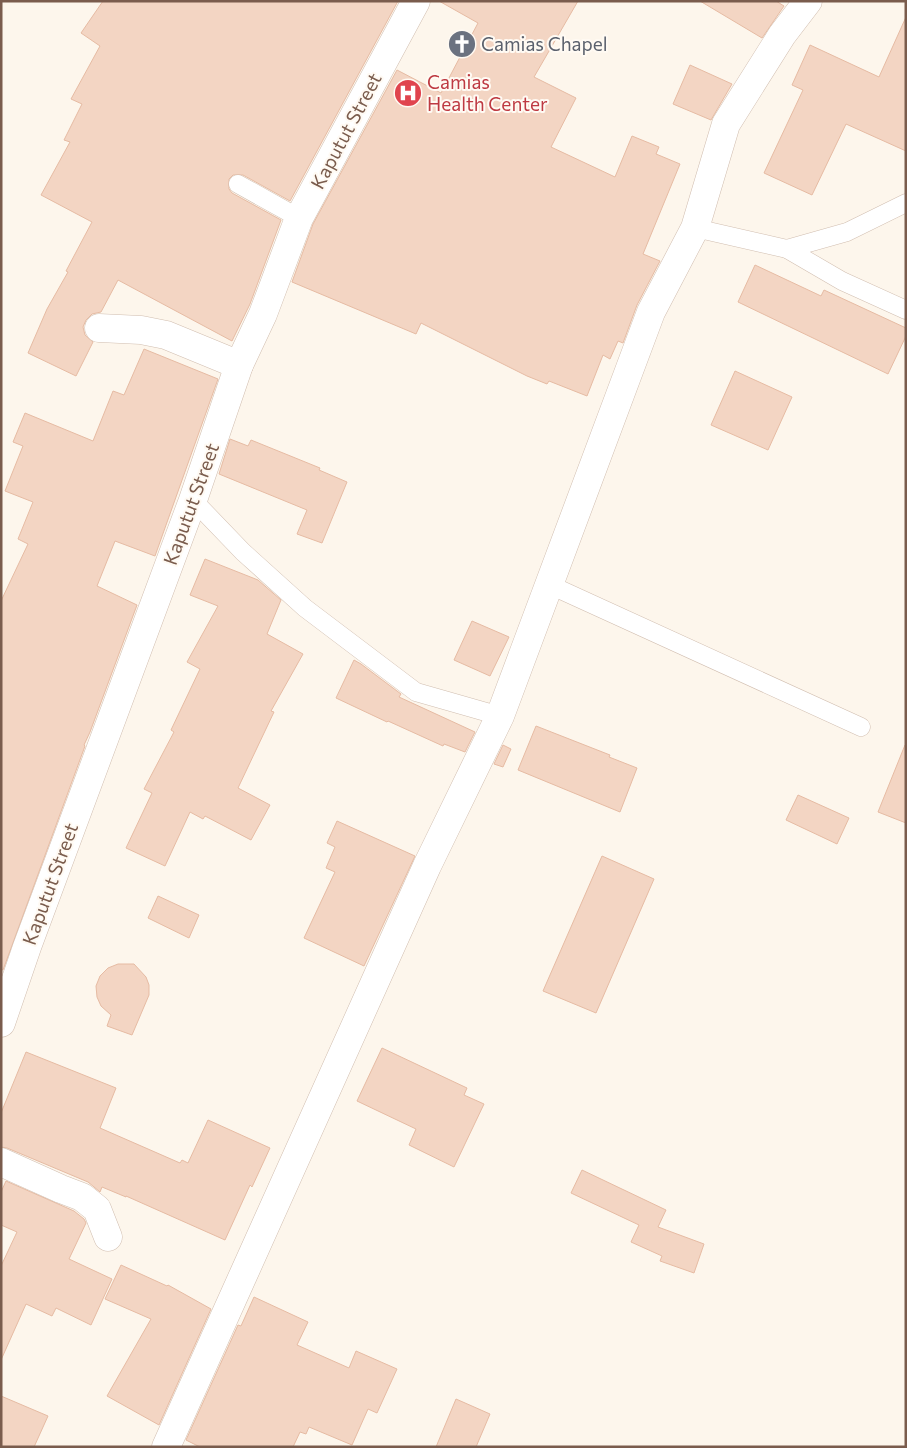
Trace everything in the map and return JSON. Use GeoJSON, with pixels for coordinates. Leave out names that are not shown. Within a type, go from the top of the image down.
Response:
{"type":"FeatureCollection","features":[{"type":"Feature","properties":{"kind":"street","name":"Kaputut Street"},"geometry":{"type":"LineString","coordinates":[[1,1023],[27,947],[193,500],[239,365],[263,314],[299,218],[416,1]]}},
{"type":"Feature","properties":{"kind":"street"},"geometry":{"type":"LineString","coordinates":[[166,1447],[428,866],[500,716],[651,312],[695,228],[726,124],[782,35],[808,1]]}},
{"type":"Feature","properties":{"kind":"street"},"geometry":{"type":"LineString","coordinates":[[99,328],[141,330],[166,336],[239,365]]}},
{"type":"Feature","properties":{"kind":"street"},"geometry":{"type":"LineString","coordinates":[[1,1162],[82,1197],[97,1209],[108,1237]]}},
{"type":"Feature","properties":{"kind":"lane"},"geometry":{"type":"LineString","coordinates":[[238,184],[299,218]]}},
{"type":"Feature","properties":{"kind":"lane"},"geometry":{"type":"LineString","coordinates":[[787,248],[847,232],[906,203]]}},
{"type":"Feature","properties":{"kind":"lane"},"geometry":{"type":"LineString","coordinates":[[695,228],[787,248],[842,281],[906,310]]}},
{"type":"Feature","properties":{"kind":"lane"},"geometry":{"type":"LineString","coordinates":[[193,500],[243,552],[305,608],[416,692],[500,716]]}},
{"type":"Feature","properties":{"kind":"lane"},"geometry":{"type":"LineString","coordinates":[[550,585],[861,727]]}},
{"type":"Feature","properties":{"kind":"building"},"geometry":{"type":"Polygon","coordinates":[[[103,1],[398,1],[290,201],[243,175],[233,175],[229,179],[229,189],[232,193],[281,220],[250,304],[232,341],[118,280],[101,312],[92,314],[86,320],[83,327],[85,335],[93,342],[76,376],[28,353],[47,309],[68,272],[66,271],[92,222],[41,195],[70,142],[64,140],[82,104],[71,99],[100,46],[81,33],[103,1]]]}},
{"type":"Feature","properties":{"kind":"building"},"geometry":{"type":"Polygon","coordinates":[[[439,1],[578,1],[534,77],[576,98],[551,147],[615,177],[632,136],[659,147],[656,154],[680,164],[643,254],[660,261],[637,305],[623,343],[618,341],[610,359],[603,355],[587,396],[549,381],[547,384],[527,376],[421,323],[416,334],[292,282],[313,224],[397,70],[441,93],[478,23],[439,1]]]}},
{"type":"Feature","properties":{"kind":"building"},"geometry":{"type":"Polygon","coordinates":[[[700,1],[776,1],[784,6],[762,38],[700,1]]]}},
{"type":"Feature","properties":{"kind":"building"},"geometry":{"type":"Polygon","coordinates":[[[906,17],[906,151],[846,124],[812,195],[764,173],[803,90],[792,85],[810,45],[879,77],[906,17]]]}},
{"type":"Feature","properties":{"kind":"building"},"geometry":{"type":"Polygon","coordinates":[[[690,65],[732,84],[711,120],[673,104],[690,65]]]}},
{"type":"Feature","properties":{"kind":"building"},"geometry":{"type":"Polygon","coordinates":[[[755,265],[821,296],[824,290],[906,328],[906,336],[888,374],[738,302],[755,265]]]}},
{"type":"Feature","properties":{"kind":"building"},"geometry":{"type":"Polygon","coordinates":[[[144,349],[218,379],[155,556],[115,541],[97,586],[137,605],[84,745],[3,970],[1,969],[1,601],[28,544],[18,539],[33,502],[5,491],[23,446],[13,442],[25,413],[93,441],[113,391],[124,395],[144,349]]]}},
{"type":"Feature","properties":{"kind":"building"},"geometry":{"type":"Polygon","coordinates":[[[735,371],[792,397],[768,450],[711,425],[735,371]]]}},
{"type":"Feature","properties":{"kind":"building"},"geometry":{"type":"Polygon","coordinates":[[[230,439],[248,446],[251,440],[320,468],[319,470],[347,482],[322,543],[297,534],[307,510],[219,474],[230,439]]]}},
{"type":"Feature","properties":{"kind":"building"},"geometry":{"type":"Polygon","coordinates":[[[205,559],[258,580],[281,600],[267,634],[303,654],[271,711],[274,712],[238,788],[270,805],[251,840],[205,816],[203,819],[190,812],[165,866],[126,848],[152,793],[144,789],[174,732],[171,730],[200,669],[187,662],[218,606],[190,595],[205,559]]]}},
{"type":"Feature","properties":{"kind":"building"},"geometry":{"type":"Polygon","coordinates":[[[472,621],[509,637],[490,676],[454,660],[472,621]]]}},
{"type":"Feature","properties":{"kind":"building"},"geometry":{"type":"Polygon","coordinates":[[[354,660],[401,694],[399,697],[475,732],[465,752],[444,744],[443,746],[336,698],[354,660]]]}},
{"type":"Feature","properties":{"kind":"building"},"geometry":{"type":"Polygon","coordinates":[[[536,726],[610,755],[609,757],[637,768],[620,812],[518,770],[536,726]]]}},
{"type":"Feature","properties":{"kind":"building"},"geometry":{"type":"Polygon","coordinates":[[[503,745],[511,749],[503,767],[494,764],[503,745]]]}},
{"type":"Feature","properties":{"kind":"building"},"geometry":{"type":"Polygon","coordinates":[[[906,746],[906,823],[878,812],[906,746]]]}},
{"type":"Feature","properties":{"kind":"building"},"geometry":{"type":"Polygon","coordinates":[[[798,795],[849,818],[837,844],[786,820],[798,795]]]}},
{"type":"Feature","properties":{"kind":"building"},"geometry":{"type":"Polygon","coordinates":[[[337,821],[415,856],[364,966],[304,938],[335,872],[326,868],[335,847],[327,843],[337,821]]]}},
{"type":"Feature","properties":{"kind":"building"},"geometry":{"type":"Polygon","coordinates":[[[602,856],[654,879],[596,1013],[543,991],[602,856]]]}},
{"type":"Feature","properties":{"kind":"building"},"geometry":{"type":"Polygon","coordinates":[[[158,896],[199,915],[189,938],[148,918],[158,896]]]}},
{"type":"Feature","properties":{"kind":"building"},"geometry":{"type":"Polygon","coordinates":[[[118,964],[134,964],[146,977],[149,985],[149,995],[132,1035],[107,1026],[111,1015],[101,1006],[97,997],[96,986],[100,976],[108,968],[118,964]]]}},
{"type":"Feature","properties":{"kind":"building"},"geometry":{"type":"Polygon","coordinates":[[[382,1048],[467,1088],[464,1095],[484,1104],[454,1167],[409,1145],[416,1129],[357,1101],[382,1048]]]}},
{"type":"Feature","properties":{"kind":"building"},"geometry":{"type":"Polygon","coordinates":[[[26,1052],[116,1088],[100,1128],[180,1163],[182,1160],[188,1163],[208,1120],[270,1148],[252,1187],[250,1185],[225,1240],[126,1196],[102,1187],[100,1192],[88,1182],[1,1147],[1,1113],[26,1052]]]}},
{"type":"Feature","properties":{"kind":"building"},"geometry":{"type":"Polygon","coordinates":[[[582,1170],[666,1210],[658,1227],[704,1244],[694,1273],[660,1261],[662,1256],[631,1242],[639,1225],[571,1193],[582,1170]]]}},
{"type":"Feature","properties":{"kind":"building"},"geometry":{"type":"Polygon","coordinates":[[[6,1181],[74,1211],[84,1219],[86,1223],[69,1259],[112,1279],[91,1325],[56,1308],[52,1316],[26,1304],[1,1360],[1,1266],[17,1232],[1,1225],[1,1192],[6,1181]]]}},
{"type":"Feature","properties":{"kind":"building"},"geometry":{"type":"Polygon","coordinates":[[[121,1265],[168,1285],[211,1309],[159,1425],[107,1396],[151,1319],[105,1299],[121,1265]]]}},
{"type":"Feature","properties":{"kind":"building"},"geometry":{"type":"Polygon","coordinates":[[[254,1297],[308,1322],[297,1345],[349,1368],[356,1351],[397,1369],[377,1413],[368,1409],[352,1445],[309,1427],[306,1434],[300,1432],[293,1447],[200,1447],[186,1440],[238,1325],[241,1326],[254,1297]]]}},
{"type":"Feature","properties":{"kind":"building"},"geometry":{"type":"Polygon","coordinates":[[[1,1396],[48,1416],[34,1447],[1,1447],[1,1396]]]}},
{"type":"Feature","properties":{"kind":"building"},"geometry":{"type":"Polygon","coordinates":[[[456,1399],[490,1414],[476,1447],[436,1447],[456,1399]]]}},
{"type":"Feature","properties":{"kind":"place","name":"Camias Chapel"},"geometry":{"type":"Point","coordinates":[462,44]}},
{"type":"Feature","properties":{"kind":"place","name":"Camias Health Center"},"geometry":{"type":"Point","coordinates":[408,93]}}]}
